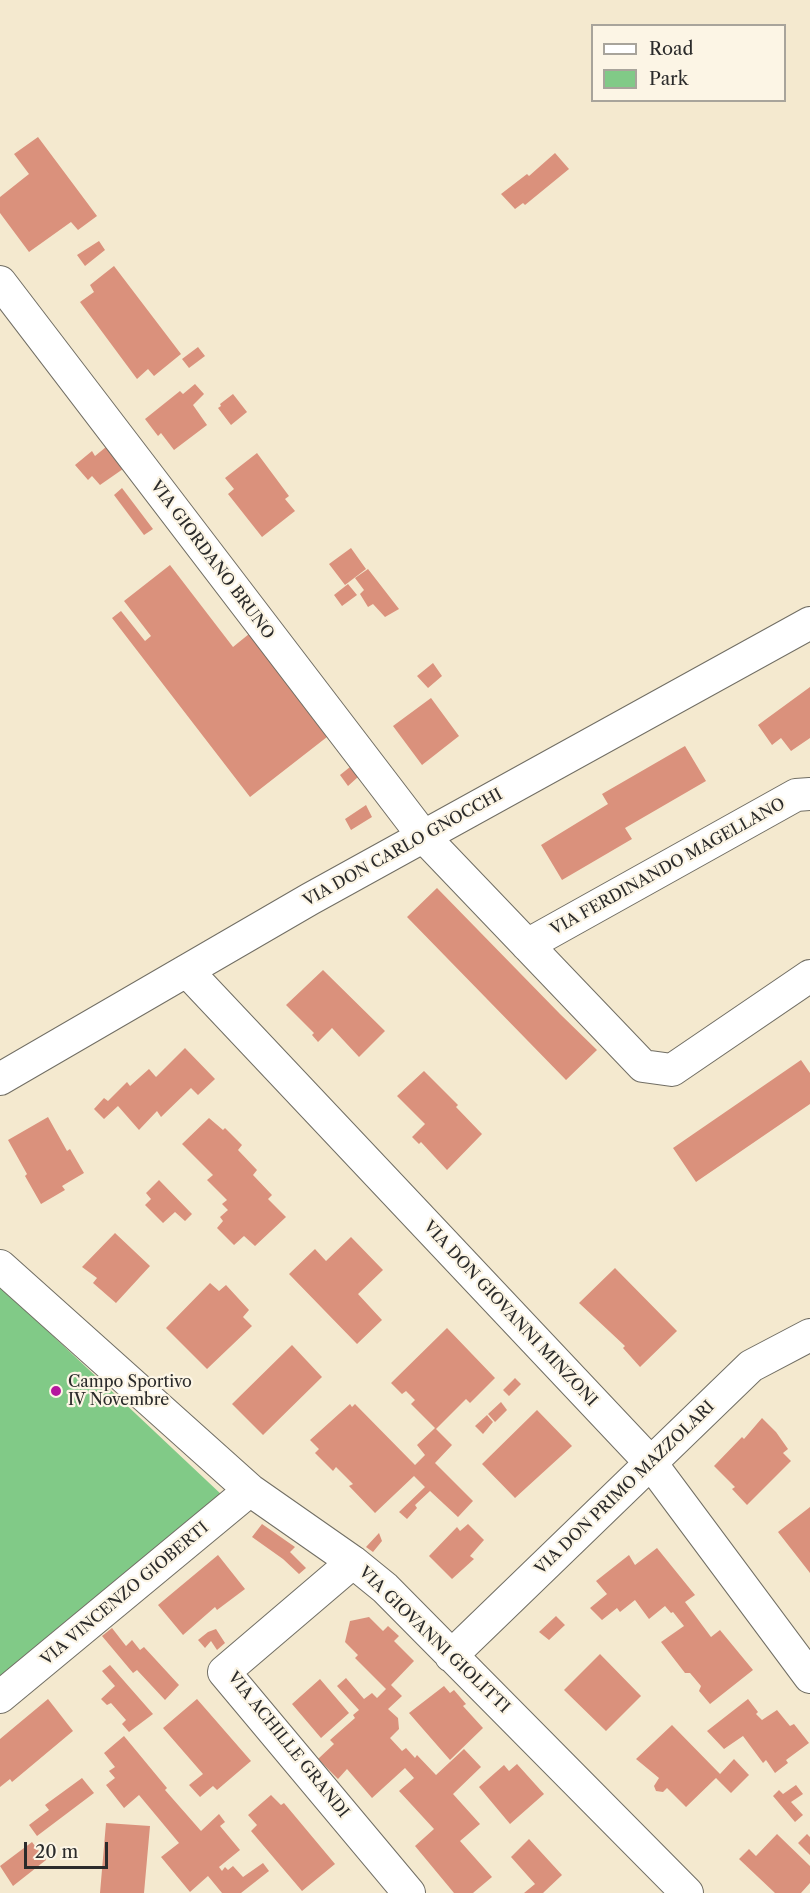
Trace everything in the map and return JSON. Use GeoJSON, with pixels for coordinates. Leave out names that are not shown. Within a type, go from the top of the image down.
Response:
{"type":"FeatureCollection","features":[{"type":"Feature","properties":{"kind":"street","name":"VIA GIORDANO BRUNO"},"geometry":{"type":"LineString","coordinates":[[0,282],[424,837]]}},
{"type":"Feature","properties":{"kind":"street","name":"VIA DON CARLO GNOCCHI"},"geometry":{"type":"LineString","coordinates":[[0,1079],[310,899],[810,623]]}},
{"type":"Feature","properties":{"kind":"street","name":"VIA FERDINANDO MAGELLANO"},"geometry":{"type":"LineString","coordinates":[[527,945],[795,795],[810,794]]}},
{"type":"Feature","properties":{"kind":"street"},"geometry":{"type":"LineString","coordinates":[[424,837],[643,1066],[672,1070],[810,976]]}},
{"type":"Feature","properties":{"kind":"street","name":"VIA DON GIOVANNI MINZONI"},"geometry":{"type":"LineString","coordinates":[[187,971],[650,1462],[810,1677]]}},
{"type":"Feature","properties":{"kind":"street","name":"VIA GIOVANNI GIOLITTI"},"geometry":{"type":"LineString","coordinates":[[0,1266],[250,1490],[353,1562],[385,1588],[687,1893]]}},
{"type":"Feature","properties":{"kind":"street","name":"VIA DON PRIMO MAZZOLARI"},"geometry":{"type":"LineString","coordinates":[[451,1656],[751,1366],[810,1335]]}},
{"type":"Feature","properties":{"kind":"street","name":"VIA VINCENZO GIOBERTI"},"geometry":{"type":"LineString","coordinates":[[0,1697],[250,1490]]}},
{"type":"Feature","properties":{"kind":"street","name":"VIA ACHILLE GRANDI"},"geometry":{"type":"LineString","coordinates":[[353,1562],[224,1672],[409,1893]]}},
{"type":"Feature","properties":{"kind":"green space","name":"Campo Sportivo IV Novembre"},"geometry":{"type":"Polygon","coordinates":[[[0,1286],[223,1496],[0,1679],[0,1286]]]}},
{"type":"Feature","properties":{"kind":"building"},"geometry":{"type":"Polygon","coordinates":[[[38,137],[97,216],[78,230],[71,222],[29,252],[0,213],[0,197],[29,174],[14,154],[38,137]]]}},
{"type":"Feature","properties":{"kind":"building"},"geometry":{"type":"Polygon","coordinates":[[[555,153],[569,169],[525,205],[523,203],[515,209],[501,194],[527,174],[529,176],[555,153]]]}},
{"type":"Feature","properties":{"kind":"building"},"geometry":{"type":"Polygon","coordinates":[[[99,241],[105,250],[85,266],[77,255],[99,241]]]}},
{"type":"Feature","properties":{"kind":"building"},"geometry":{"type":"Polygon","coordinates":[[[114,266],[181,354],[154,376],[148,369],[137,379],[80,302],[94,292],[90,285],[114,266]]]}},
{"type":"Feature","properties":{"kind":"building"},"geometry":{"type":"Polygon","coordinates":[[[198,347],[205,356],[189,368],[182,359],[198,347]]]}},
{"type":"Feature","properties":{"kind":"building"},"geometry":{"type":"Polygon","coordinates":[[[195,384],[204,394],[193,405],[207,425],[174,450],[161,433],[158,436],[145,419],[180,391],[183,394],[195,384]]]}},
{"type":"Feature","properties":{"kind":"building"},"geometry":{"type":"Polygon","coordinates":[[[233,394],[247,412],[231,425],[218,408],[233,394]]]}},
{"type":"Feature","properties":{"kind":"building"},"geometry":{"type":"Polygon","coordinates":[[[106,447],[123,469],[100,485],[92,476],[88,480],[75,465],[92,451],[95,456],[106,447]]]}},
{"type":"Feature","properties":{"kind":"building"},"geometry":{"type":"Polygon","coordinates":[[[257,453],[289,496],[285,499],[295,511],[262,537],[228,494],[234,489],[225,478],[257,453]]]}},
{"type":"Feature","properties":{"kind":"building"},"geometry":{"type":"Polygon","coordinates":[[[122,488],[153,529],[144,535],[114,495],[122,488]]]}},
{"type":"Feature","properties":{"kind":"building"},"geometry":{"type":"Polygon","coordinates":[[[351,548],[366,569],[345,585],[329,564],[351,548]]]}},
{"type":"Feature","properties":{"kind":"building"},"geometry":{"type":"Polygon","coordinates":[[[170,565],[233,647],[249,634],[327,737],[250,797],[112,618],[121,611],[145,641],[151,636],[124,601],[170,565]]]}},
{"type":"Feature","properties":{"kind":"building"},"geometry":{"type":"Polygon","coordinates":[[[368,569],[399,609],[385,617],[373,604],[368,607],[360,594],[364,590],[355,578],[368,569]]]}},
{"type":"Feature","properties":{"kind":"building"},"geometry":{"type":"Polygon","coordinates":[[[348,584],[357,595],[342,606],[334,595],[348,584]]]}},
{"type":"Feature","properties":{"kind":"building"},"geometry":{"type":"Polygon","coordinates":[[[433,663],[442,676],[428,688],[417,676],[433,663]]]}},
{"type":"Feature","properties":{"kind":"building"},"geometry":{"type":"Polygon","coordinates":[[[810,687],[810,738],[791,751],[781,738],[772,745],[758,725],[810,687]]]}},
{"type":"Feature","properties":{"kind":"building"},"geometry":{"type":"Polygon","coordinates":[[[431,698],[459,736],[422,765],[393,726],[431,698]]]}},
{"type":"Feature","properties":{"kind":"building"},"geometry":{"type":"Polygon","coordinates":[[[685,746],[706,781],[625,828],[632,839],[562,880],[541,845],[608,804],[602,794],[685,746]]]}},
{"type":"Feature","properties":{"kind":"building"},"geometry":{"type":"Polygon","coordinates":[[[350,767],[358,777],[348,786],[340,775],[350,767]]]}},
{"type":"Feature","properties":{"kind":"building"},"geometry":{"type":"Polygon","coordinates":[[[366,805],[372,817],[351,830],[345,819],[366,805]]]}},
{"type":"Feature","properties":{"kind":"building"},"geometry":{"type":"Polygon","coordinates":[[[437,888],[597,1050],[566,1080],[407,917],[437,888]]]}},
{"type":"Feature","properties":{"kind":"building"},"geometry":{"type":"Polygon","coordinates":[[[323,970],[385,1031],[359,1057],[332,1028],[318,1042],[312,1035],[314,1033],[286,1005],[323,970]]]}},
{"type":"Feature","properties":{"kind":"building"},"geometry":{"type":"Polygon","coordinates":[[[185,1048],[215,1079],[198,1095],[191,1088],[161,1117],[157,1111],[139,1130],[118,1106],[104,1119],[94,1109],[104,1098],[108,1101],[127,1082],[130,1086],[149,1069],[156,1077],[185,1048]]]}},
{"type":"Feature","properties":{"kind":"building"},"geometry":{"type":"Polygon","coordinates":[[[801,1060],[810,1073],[810,1104],[696,1182],[673,1148],[801,1060]]]}},
{"type":"Feature","properties":{"kind":"building"},"geometry":{"type":"Polygon","coordinates":[[[424,1071],[458,1105],[456,1107],[482,1134],[447,1170],[421,1142],[419,1144],[412,1137],[425,1124],[397,1096],[424,1071]]]}},
{"type":"Feature","properties":{"kind":"building"},"geometry":{"type":"Polygon","coordinates":[[[48,1117],[67,1151],[70,1149],[84,1173],[62,1186],[65,1190],[41,1204],[8,1140],[48,1117]]]}},
{"type":"Feature","properties":{"kind":"building"},"geometry":{"type":"Polygon","coordinates":[[[209,1118],[223,1130],[225,1128],[242,1145],[238,1150],[257,1170],[253,1175],[272,1195],[268,1199],[286,1217],[255,1246],[244,1236],[234,1245],[217,1228],[223,1221],[220,1217],[228,1210],[222,1204],[227,1200],[207,1180],[213,1175],[182,1144],[209,1118]]]}},
{"type":"Feature","properties":{"kind":"building"},"geometry":{"type":"Polygon","coordinates":[[[159,1180],[192,1214],[185,1221],[175,1212],[163,1223],[145,1205],[151,1199],[146,1193],[159,1180]]]}},
{"type":"Feature","properties":{"kind":"building"},"geometry":{"type":"Polygon","coordinates":[[[115,1233],[150,1266],[116,1303],[93,1283],[97,1278],[82,1267],[115,1233]]]}},
{"type":"Feature","properties":{"kind":"building"},"geometry":{"type":"Polygon","coordinates":[[[351,1237],[383,1270],[358,1294],[382,1320],[357,1344],[289,1274],[315,1249],[326,1261],[351,1237]]]}},
{"type":"Feature","properties":{"kind":"building"},"geometry":{"type":"Polygon","coordinates":[[[615,1268],[677,1331],[640,1367],[623,1348],[625,1346],[579,1303],[615,1268]]]}},
{"type":"Feature","properties":{"kind":"building"},"geometry":{"type":"Polygon","coordinates":[[[210,1283],[219,1291],[226,1285],[249,1310],[243,1317],[252,1326],[207,1369],[166,1328],[210,1283]]]}},
{"type":"Feature","properties":{"kind":"building"},"geometry":{"type":"Polygon","coordinates":[[[447,1328],[495,1378],[470,1403],[466,1399],[436,1429],[452,1445],[435,1463],[473,1501],[458,1517],[430,1491],[415,1505],[417,1508],[407,1519],[399,1512],[425,1487],[414,1476],[375,1513],[349,1486],[353,1484],[336,1467],[333,1471],[315,1453],[319,1449],[310,1440],[350,1404],[352,1407],[355,1404],[415,1465],[425,1455],[417,1445],[435,1428],[411,1404],[415,1400],[406,1391],[402,1394],[391,1383],[447,1328]]]}},
{"type":"Feature","properties":{"kind":"building"},"geometry":{"type":"Polygon","coordinates":[[[292,1345],[322,1377],[263,1435],[232,1404],[292,1345]]]}},
{"type":"Feature","properties":{"kind":"building"},"geometry":{"type":"Polygon","coordinates":[[[515,1378],[521,1384],[509,1396],[503,1390],[515,1378]]]}},
{"type":"Feature","properties":{"kind":"building"},"geometry":{"type":"Polygon","coordinates":[[[501,1402],[507,1410],[495,1422],[488,1414],[501,1402]]]}},
{"type":"Feature","properties":{"kind":"building"},"geometry":{"type":"Polygon","coordinates":[[[537,1410],[572,1446],[515,1498],[482,1464],[537,1410]]]}},
{"type":"Feature","properties":{"kind":"building"},"geometry":{"type":"Polygon","coordinates":[[[487,1415],[493,1422],[483,1434],[475,1426],[487,1415]]]}},
{"type":"Feature","properties":{"kind":"building"},"geometry":{"type":"Polygon","coordinates":[[[762,1418],[788,1449],[783,1453],[791,1461],[747,1505],[732,1489],[735,1487],[714,1466],[742,1437],[744,1439],[762,1418]]]}},
{"type":"Feature","properties":{"kind":"building"},"geometry":{"type":"Polygon","coordinates":[[[810,1507],[810,1573],[778,1532],[810,1507]]]}},
{"type":"Feature","properties":{"kind":"building"},"geometry":{"type":"Polygon","coordinates":[[[262,1524],[295,1547],[290,1552],[306,1568],[299,1574],[283,1559],[252,1537],[262,1524]]]}},
{"type":"Feature","properties":{"kind":"building"},"geometry":{"type":"Polygon","coordinates":[[[468,1524],[484,1540],[470,1556],[474,1559],[452,1579],[429,1556],[457,1527],[460,1531],[468,1524]]]}},
{"type":"Feature","properties":{"kind":"building"},"geometry":{"type":"Polygon","coordinates":[[[379,1533],[382,1541],[373,1552],[366,1547],[379,1533]]]}},
{"type":"Feature","properties":{"kind":"building"},"geometry":{"type":"Polygon","coordinates":[[[657,1548],[695,1595],[685,1602],[711,1637],[720,1630],[753,1670],[710,1704],[699,1691],[701,1686],[690,1673],[685,1673],[661,1642],[684,1626],[673,1612],[671,1613],[665,1606],[649,1619],[635,1600],[620,1612],[617,1608],[602,1620],[590,1608],[607,1594],[596,1581],[629,1555],[635,1565],[657,1548]]]}},
{"type":"Feature","properties":{"kind":"building"},"geometry":{"type":"Polygon","coordinates":[[[218,1555],[245,1589],[217,1610],[215,1607],[183,1635],[158,1605],[218,1555]]]}},
{"type":"Feature","properties":{"kind":"building"},"geometry":{"type":"Polygon","coordinates":[[[556,1616],[565,1625],[549,1640],[539,1632],[556,1616]]]}},
{"type":"Feature","properties":{"kind":"building"},"geometry":{"type":"Polygon","coordinates":[[[369,1617],[383,1631],[388,1626],[399,1636],[394,1641],[414,1661],[391,1685],[402,1696],[388,1709],[398,1718],[399,1729],[390,1738],[402,1751],[406,1748],[415,1758],[417,1755],[436,1775],[464,1749],[481,1767],[453,1794],[480,1824],[460,1841],[492,1877],[473,1893],[454,1893],[415,1846],[434,1829],[399,1791],[414,1778],[405,1768],[372,1798],[347,1769],[338,1779],[318,1759],[334,1744],[330,1740],[355,1718],[353,1715],[359,1710],[337,1686],[346,1678],[364,1699],[372,1693],[377,1698],[386,1689],[355,1658],[358,1655],[345,1642],[350,1621],[369,1617]]]}},
{"type":"Feature","properties":{"kind":"building"},"geometry":{"type":"Polygon","coordinates":[[[112,1628],[126,1646],[132,1640],[140,1650],[144,1647],[179,1685],[165,1700],[137,1670],[133,1673],[102,1636],[112,1628]]]}},
{"type":"Feature","properties":{"kind":"building"},"geometry":{"type":"Polygon","coordinates":[[[216,1629],[225,1643],[217,1650],[211,1641],[205,1648],[198,1640],[216,1629]]]}},
{"type":"Feature","properties":{"kind":"building"},"geometry":{"type":"Polygon","coordinates":[[[600,1654],[641,1696],[606,1731],[564,1690],[600,1654]]]}},
{"type":"Feature","properties":{"kind":"building"},"geometry":{"type":"Polygon","coordinates":[[[110,1665],[153,1714],[129,1732],[122,1724],[126,1720],[111,1703],[107,1705],[101,1699],[115,1686],[102,1671],[110,1665]]]}},
{"type":"Feature","properties":{"kind":"building"},"geometry":{"type":"Polygon","coordinates":[[[320,1679],[349,1713],[321,1738],[292,1704],[320,1679]]]}},
{"type":"Feature","properties":{"kind":"building"},"geometry":{"type":"Polygon","coordinates":[[[444,1686],[450,1693],[454,1690],[466,1704],[463,1706],[483,1728],[450,1760],[409,1713],[444,1686]]]}},
{"type":"Feature","properties":{"kind":"building"},"geometry":{"type":"Polygon","coordinates":[[[48,1699],[73,1731],[12,1782],[10,1779],[0,1787],[0,1739],[48,1699]]]}},
{"type":"Feature","properties":{"kind":"building"},"geometry":{"type":"Polygon","coordinates":[[[197,1699],[251,1761],[217,1790],[213,1786],[200,1797],[189,1785],[203,1774],[163,1728],[197,1699]]]}},
{"type":"Feature","properties":{"kind":"building"},"geometry":{"type":"Polygon","coordinates":[[[748,1699],[762,1720],[777,1710],[790,1726],[794,1724],[809,1743],[786,1760],[788,1763],[775,1773],[766,1760],[763,1763],[743,1736],[724,1749],[707,1731],[748,1699]]]}},
{"type":"Feature","properties":{"kind":"building"},"geometry":{"type":"Polygon","coordinates":[[[672,1725],[720,1774],[734,1759],[749,1775],[731,1793],[716,1778],[686,1807],[667,1788],[663,1792],[656,1791],[654,1786],[659,1778],[636,1759],[672,1725]]]}},
{"type":"Feature","properties":{"kind":"building"},"geometry":{"type":"Polygon","coordinates":[[[124,1736],[167,1788],[165,1790],[201,1831],[219,1814],[225,1822],[220,1826],[240,1850],[219,1867],[222,1871],[225,1867],[228,1870],[233,1866],[243,1877],[263,1863],[269,1871],[241,1893],[222,1893],[208,1876],[190,1892],[161,1857],[179,1843],[139,1795],[124,1808],[106,1785],[115,1778],[109,1771],[115,1767],[104,1753],[124,1736]]]}},
{"type":"Feature","properties":{"kind":"building"},"geometry":{"type":"Polygon","coordinates":[[[517,1764],[544,1794],[510,1824],[479,1787],[504,1765],[509,1771],[517,1764]]]}},
{"type":"Feature","properties":{"kind":"building"},"geometry":{"type":"Polygon","coordinates":[[[82,1778],[94,1793],[37,1836],[29,1825],[49,1810],[45,1805],[82,1778]]]}},
{"type":"Feature","properties":{"kind":"building"},"geometry":{"type":"Polygon","coordinates":[[[796,1785],[803,1794],[791,1802],[803,1815],[795,1822],[773,1796],[779,1790],[783,1794],[796,1785]]]}},
{"type":"Feature","properties":{"kind":"building"},"geometry":{"type":"Polygon","coordinates":[[[271,1795],[281,1805],[284,1803],[335,1864],[302,1891],[251,1831],[257,1825],[248,1815],[271,1795]]]}},
{"type":"Feature","properties":{"kind":"building"},"geometry":{"type":"Polygon","coordinates":[[[106,1823],[150,1826],[144,1893],[100,1893],[106,1823]]]}},
{"type":"Feature","properties":{"kind":"building"},"geometry":{"type":"Polygon","coordinates":[[[777,1834],[810,1866],[810,1883],[801,1893],[775,1893],[739,1859],[749,1849],[756,1856],[777,1834]]]}},
{"type":"Feature","properties":{"kind":"building"},"geometry":{"type":"Polygon","coordinates":[[[807,1834],[810,1837],[810,1855],[798,1843],[807,1834]]]}},
{"type":"Feature","properties":{"kind":"building"},"geometry":{"type":"Polygon","coordinates":[[[529,1839],[562,1875],[543,1893],[524,1893],[535,1884],[511,1857],[529,1839]]]}},
{"type":"Feature","properties":{"kind":"building"},"geometry":{"type":"Polygon","coordinates":[[[32,1842],[46,1860],[13,1886],[0,1866],[32,1842]]]}},
{"type":"Feature","properties":{"kind":"place","name":"Campo Sportivo IV Novembre"},"geometry":{"type":"Point","coordinates":[56,1391]}}]}
